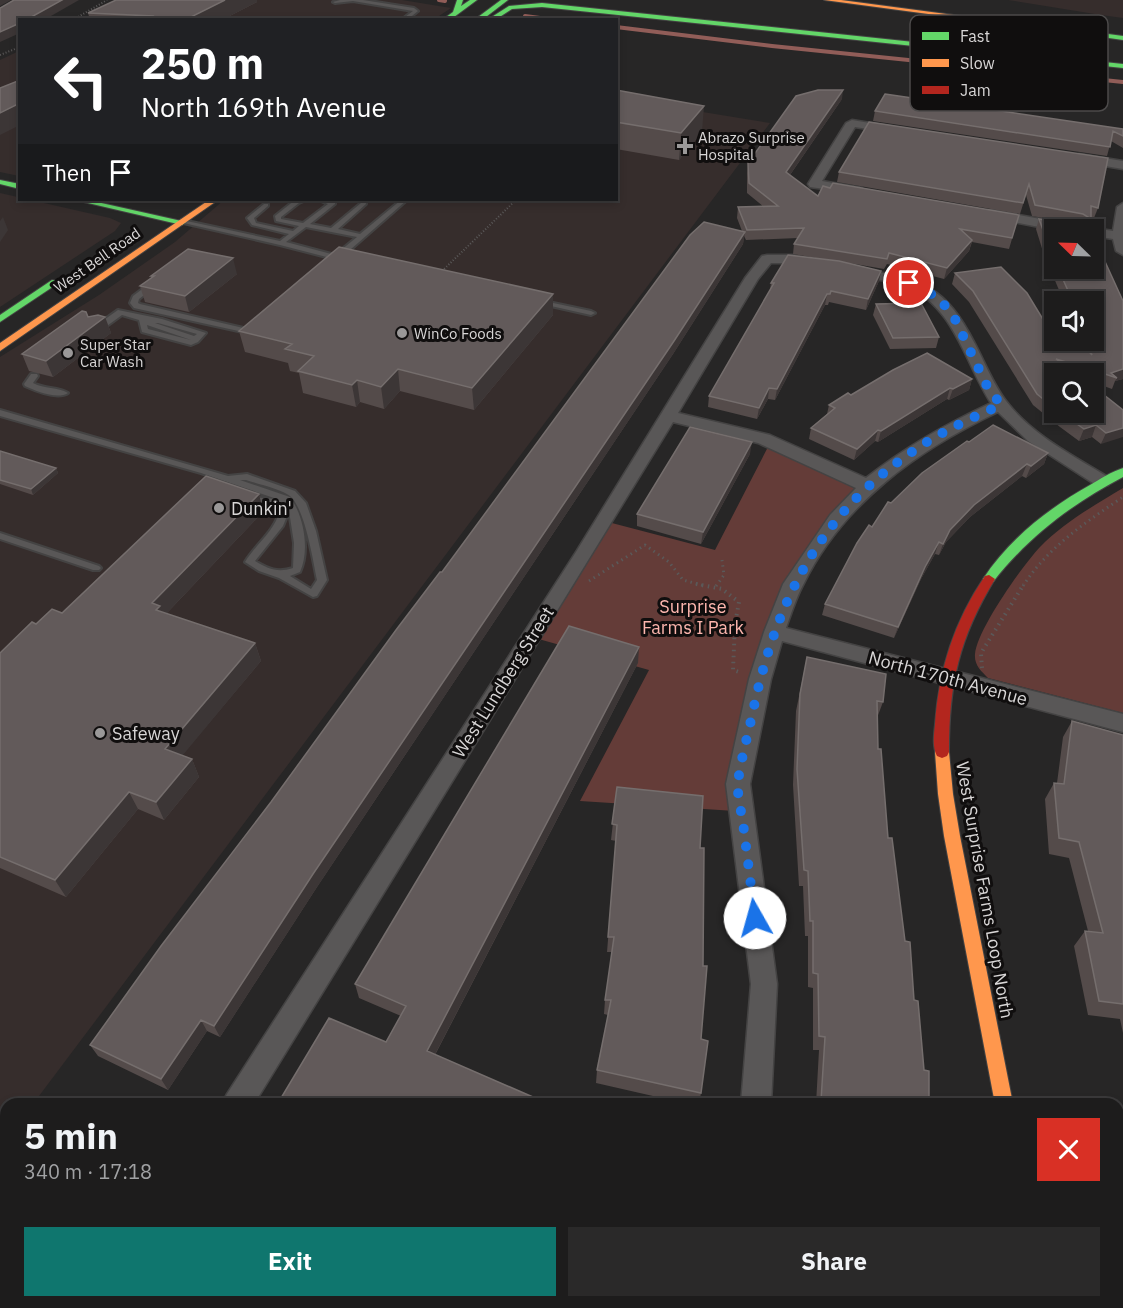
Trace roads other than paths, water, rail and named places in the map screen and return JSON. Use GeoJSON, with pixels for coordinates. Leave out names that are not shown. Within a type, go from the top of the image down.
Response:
{"type":"FeatureCollection","features":[{"type":"Feature","properties":{"kind":"main road"},"geometry":{"type":"LineString","coordinates":[[453,11],[474,0]]}},
{"type":"Feature","properties":{"kind":"main road"},"geometry":{"type":"LineString","coordinates":[[480,18],[505,0]]}},
{"type":"Feature","properties":{"kind":"main road"},"geometry":{"type":"LineString","coordinates":[[562,0],[610,11]]}},
{"type":"Feature","properties":{"kind":"main road"},"geometry":{"type":"LineString","coordinates":[[827,0],[944,15]]}},
{"type":"Feature","properties":{"kind":"main road"},"geometry":{"type":"LineString","coordinates":[[927,0],[1028,15]]}},
{"type":"Feature","properties":{"kind":"main road"},"geometry":{"type":"LineString","coordinates":[[493,18],[503,10],[528,5],[610,11],[910,43]]}},
{"type":"Feature","properties":{"kind":"main road"},"geometry":{"type":"LineString","coordinates":[[1108,27],[1123,29]]}},
{"type":"Feature","properties":{"kind":"main road"},"geometry":{"type":"LineString","coordinates":[[1108,36],[1123,38]]}},
{"type":"Feature","properties":{"kind":"main road"},"geometry":{"type":"LineString","coordinates":[[1108,55],[1123,57]]}},
{"type":"Feature","properties":{"kind":"main road"},"geometry":{"type":"LineString","coordinates":[[1108,64],[1123,66]]}},
{"type":"Feature","properties":{"kind":"main road"},"geometry":{"type":"LineString","coordinates":[[0,182],[18,186]]}},
{"type":"Feature","properties":{"kind":"main road"},"geometry":{"type":"LineString","coordinates":[[84,201],[182,222]]}},
{"type":"Feature","properties":{"kind":"main road","name":"West Bell Road"},"geometry":{"type":"LineString","coordinates":[[0,348],[213,201]]}},
{"type":"Feature","properties":{"kind":"main road","name":"West Bell Road"},"geometry":{"type":"LineString","coordinates":[[140,225],[172,204]]}},
{"type":"Feature","properties":{"kind":"main road","name":"West Bell Road"},"geometry":{"type":"LineString","coordinates":[[1,318],[67,274]]}},
{"type":"Feature","properties":{"kind":"main road","name":"West Surprise Farms Loop North"},"geometry":{"type":"LineString","coordinates":[[1003,1098],[990,1019],[942,775],[941,724],[946,677],[963,622],[976,595],[993,570],[1035,525],[1059,505],[1123,472]]}},
{"type":"Feature","properties":{"kind":"street"},"geometry":{"type":"LineString","coordinates":[[872,194],[814,184],[852,123],[906,131]]}},
{"type":"Feature","properties":{"kind":"street"},"geometry":{"type":"LineString","coordinates":[[1065,156],[1123,165]]}},
{"type":"Feature","properties":{"kind":"street"},"geometry":{"type":"LineString","coordinates":[[1123,207],[1119,236],[1123,251]]}},
{"type":"Feature","properties":{"kind":"street"},"geometry":{"type":"LineString","coordinates":[[975,212],[1044,224]]}},
{"type":"Feature","properties":{"kind":"street"},"geometry":{"type":"LineString","coordinates":[[1104,234],[1119,236]]}},
{"type":"Feature","properties":{"kind":"street","name":"West Lundberg Street"},"geometry":{"type":"LineString","coordinates":[[241,1098],[568,580],[752,278],[767,259],[792,259],[909,283],[939,298],[955,319],[987,386],[1001,405]]}},
{"type":"Feature","properties":{"kind":"street"},"geometry":{"type":"LineString","coordinates":[[756,1098],[764,984],[738,784],[760,679],[774,632],[793,584],[837,519],[868,486],[904,457],[953,427],[1001,405],[1039,441],[1102,481]]}},
{"type":"Feature","properties":{"kind":"street"},"geometry":{"type":"LineString","coordinates":[[668,416],[764,439],[868,486]]}},
{"type":"Feature","properties":{"kind":"street","name":"North 170th Avenue"},"geometry":{"type":"LineString","coordinates":[[774,632],[1123,723]]}},
{"type":"Feature","properties":{"kind":"lane"},"geometry":{"type":"LineString","coordinates":[[335,2],[353,0],[416,11],[406,18]]}},
{"type":"Feature","properties":{"kind":"lane"},"geometry":{"type":"LineString","coordinates":[[297,201],[278,216],[278,220],[362,236]]}},
{"type":"Feature","properties":{"kind":"lane"},"geometry":{"type":"LineString","coordinates":[[281,243],[333,203],[326,201]]}},
{"type":"Feature","properties":{"kind":"lane"},"geometry":{"type":"LineString","coordinates":[[333,230],[364,203],[363,201]]}},
{"type":"Feature","properties":{"kind":"lane"},"geometry":{"type":"LineString","coordinates":[[336,258],[403,201]]}},
{"type":"Feature","properties":{"kind":"lane"},"geometry":{"type":"LineString","coordinates":[[270,202],[250,218],[254,224],[296,232]]}},
{"type":"Feature","properties":{"kind":"lane"},"geometry":{"type":"LineString","coordinates":[[182,222],[351,260]]}},
{"type":"Feature","properties":{"kind":"lane"},"geometry":{"type":"LineString","coordinates":[[155,284],[136,298],[134,303],[137,306],[252,332]]}},
{"type":"Feature","properties":{"kind":"lane"},"geometry":{"type":"LineString","coordinates":[[532,300],[591,313]]}},
{"type":"Feature","properties":{"kind":"lane"},"geometry":{"type":"LineString","coordinates":[[97,329],[120,312],[202,333],[193,342],[145,330],[142,319]]}},
{"type":"Feature","properties":{"kind":"lane"},"geometry":{"type":"LineString","coordinates":[[34,376],[28,384],[40,390],[64,393]]}},
{"type":"Feature","properties":{"kind":"lane"},"geometry":{"type":"LineString","coordinates":[[0,413],[287,499],[292,504],[300,561],[297,570],[283,576]]}},
{"type":"Feature","properties":{"kind":"lane"},"geometry":{"type":"LineString","coordinates":[[247,477],[292,494],[301,503],[311,531],[322,580],[313,594],[283,576],[264,571],[250,562],[255,551],[282,523],[285,510],[281,502],[244,499],[225,486],[224,479],[247,477]]}},
{"type":"Feature","properties":{"kind":"lane"},"geometry":{"type":"LineString","coordinates":[[0,536],[96,568]]}},
{"type":"Feature","properties":{"kind":"waterway"},"geometry":{"type":"LineString","coordinates":[[439,0],[445,1]]}},
{"type":"Feature","properties":{"kind":"waterway"},"geometry":{"type":"LineString","coordinates":[[525,16],[540,18]]}},
{"type":"Feature","properties":{"kind":"waterway"},"geometry":{"type":"LineString","coordinates":[[618,27],[910,60]]}},
{"type":"Feature","properties":{"kind":"waterway"},"geometry":{"type":"LineString","coordinates":[[1108,80],[1123,82]]}},
{"type":"Feature","properties":{"kind":"place","name":"Abrazo Surprise Hospital"},"geometry":{"type":"Point","coordinates":[685,146]}},
{"type":"Feature","properties":{"kind":"place","name":"WinCo Foods"},"geometry":{"type":"Point","coordinates":[402,333]}},
{"type":"Feature","properties":{"kind":"place","name":"Super Star Car Wash"},"geometry":{"type":"Point","coordinates":[68,353]}},
{"type":"Feature","properties":{"kind":"place","name":"Dunkin'"},"geometry":{"type":"Point","coordinates":[219,508]}},
{"type":"Feature","properties":{"kind":"place","name":"Safeway"},"geometry":{"type":"Point","coordinates":[100,733]}},
{"type":"Feature","properties":{"kind":"park label","name":"Surprise Farms I Park"},"geometry":{"type":"Point","coordinates":[693,616]}}]}
